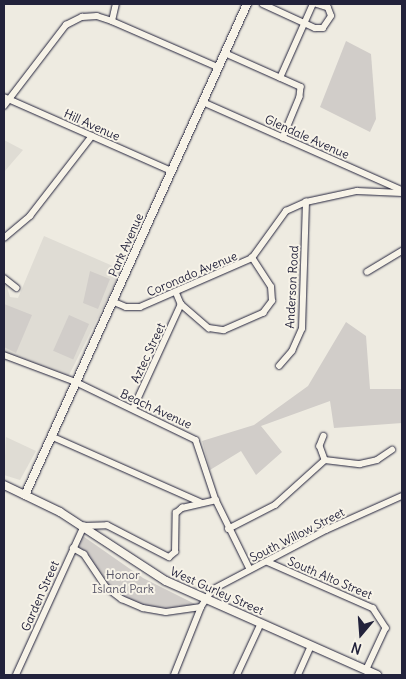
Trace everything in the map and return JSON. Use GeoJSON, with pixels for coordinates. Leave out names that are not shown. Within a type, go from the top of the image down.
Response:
{"type":"FeatureCollection","features":[{"type":"Feature","properties":{"kind":"street"},"geometry":{"type":"LineString","coordinates":[[112,21],[116,4]]}},
{"type":"Feature","properties":{"kind":"street","name":"Park Avenue"},"geometry":{"type":"LineString","coordinates":[[25,495],[247,4]]}},
{"type":"Feature","properties":{"kind":"street"},"geometry":{"type":"LineString","coordinates":[[263,4],[306,24],[322,28],[331,16],[328,8],[315,4],[306,24],[280,78]]}},
{"type":"Feature","properties":{"kind":"street"},"geometry":{"type":"LineString","coordinates":[[4,106],[7,98],[66,25],[82,17],[97,16],[112,21],[218,67]]}},
{"type":"Feature","properties":{"kind":"street"},"geometry":{"type":"LineString","coordinates":[[225,53],[300,87],[300,97],[283,138]]}},
{"type":"Feature","properties":{"kind":"street","name":"Hill Avenue"},"geometry":{"type":"LineString","coordinates":[[7,98],[172,171]]}},
{"type":"Feature","properties":{"kind":"street","name":"Glendale Avenue"},"geometry":{"type":"LineString","coordinates":[[203,102],[402,192]]}},
{"type":"Feature","properties":{"kind":"street"},"geometry":{"type":"LineString","coordinates":[[4,238],[30,216],[92,136]]}},
{"type":"Feature","properties":{"kind":"street","name":"Coronado Avenue"},"geometry":{"type":"LineString","coordinates":[[112,301],[126,307],[140,307],[252,258],[286,210],[306,202],[357,191],[402,192]]}},
{"type":"Feature","properties":{"kind":"street","name":"Anderson Road"},"geometry":{"type":"LineString","coordinates":[[279,366],[292,351],[302,329],[306,202]]}},
{"type":"Feature","properties":{"kind":"street"},"geometry":{"type":"LineString","coordinates":[[367,272],[402,251]]}},
{"type":"Feature","properties":{"kind":"street"},"geometry":{"type":"LineString","coordinates":[[176,292],[181,304],[209,328],[224,330],[262,313],[272,301],[271,287],[252,258]]}},
{"type":"Feature","properties":{"kind":"street"},"geometry":{"type":"LineString","coordinates":[[4,278],[17,288]]}},
{"type":"Feature","properties":{"kind":"street","name":"Aztec Street"},"geometry":{"type":"LineString","coordinates":[[134,409],[181,304]]}},
{"type":"Feature","properties":{"kind":"street","name":"Beach Avenue"},"geometry":{"type":"LineString","coordinates":[[4,355],[76,382],[196,440],[228,529],[250,569]]}},
{"type":"Feature","properties":{"kind":"street"},"geometry":{"type":"LineString","coordinates":[[51,436],[202,503]]}},
{"type":"Feature","properties":{"kind":"street"},"geometry":{"type":"LineString","coordinates":[[324,436],[320,446],[325,460]]}},
{"type":"Feature","properties":{"kind":"street"},"geometry":{"type":"LineString","coordinates":[[228,529],[275,505],[325,460],[360,464],[377,460],[392,450]]}},
{"type":"Feature","properties":{"kind":"street","name":"West Gurley Street"},"geometry":{"type":"LineString","coordinates":[[4,485],[84,526],[142,567],[205,599],[377,675]]}},
{"type":"Feature","properties":{"kind":"street","name":"South Willow Street"},"geometry":{"type":"LineString","coordinates":[[205,599],[212,590],[250,569],[268,562],[326,530],[402,496]]}},
{"type":"Feature","properties":{"kind":"street"},"geometry":{"type":"LineString","coordinates":[[84,526],[107,525],[169,557],[175,552],[176,513],[216,500]]}},
{"type":"Feature","properties":{"kind":"street","name":"Garden Street"},"geometry":{"type":"LineString","coordinates":[[16,675],[84,526]]}},
{"type":"Feature","properties":{"kind":"street"},"geometry":{"type":"LineString","coordinates":[[73,548],[84,554],[106,587],[122,600],[143,608],[166,612],[201,607]]}},
{"type":"Feature","properties":{"kind":"street","name":"South Alto Street"},"geometry":{"type":"LineString","coordinates":[[268,562],[373,608],[386,628],[366,671]]}},
{"type":"Feature","properties":{"kind":"street"},"geometry":{"type":"LineString","coordinates":[[174,675],[205,599]]}},
{"type":"Feature","properties":{"kind":"street"},"geometry":{"type":"LineString","coordinates":[[237,675],[261,623]]}},
{"type":"Feature","properties":{"kind":"street"},"geometry":{"type":"LineString","coordinates":[[298,675],[311,646]]}},
{"type":"Feature","properties":{"kind":"shaded area"},"geometry":{"type":"Polygon","coordinates":[[[4,140],[23,150],[4,172],[4,140]]]}},
{"type":"Feature","properties":{"kind":"shaded area"},"geometry":{"type":"Polygon","coordinates":[[[44,236],[122,270],[68,377],[4,353],[4,289],[6,284],[10,297],[18,298],[44,236]]]}},
{"type":"Feature","properties":{"kind":"shaded area"},"geometry":{"type":"Polygon","coordinates":[[[6,437],[36,451],[20,480],[4,475],[6,437]]]}},
{"type":"Feature","properties":{"kind":"green space"},"geometry":{"type":"Polygon","coordinates":[[[346,41],[371,54],[376,119],[370,132],[320,107],[346,41]]]}},
{"type":"Feature","properties":{"kind":"green space"},"geometry":{"type":"Polygon","coordinates":[[[90,271],[110,279],[98,309],[83,303],[90,271]]]}},
{"type":"Feature","properties":{"kind":"green space"},"geometry":{"type":"Polygon","coordinates":[[[4,304],[32,315],[16,353],[4,347],[4,304]]]}},
{"type":"Feature","properties":{"kind":"green space"},"geometry":{"type":"Polygon","coordinates":[[[69,315],[89,324],[73,360],[53,351],[69,315]]]}},
{"type":"Feature","properties":{"kind":"green space"},"geometry":{"type":"Polygon","coordinates":[[[346,322],[366,336],[370,389],[402,389],[402,423],[334,428],[330,401],[261,426],[282,452],[256,475],[241,451],[210,470],[202,441],[254,425],[308,386],[346,322]]]}},
{"type":"Feature","properties":{"kind":"green space","name":"Honor Island Park"},"geometry":{"type":"Polygon","coordinates":[[[80,534],[143,578],[201,607],[166,612],[143,608],[106,587],[84,554],[73,548],[80,534]]]}}]}
